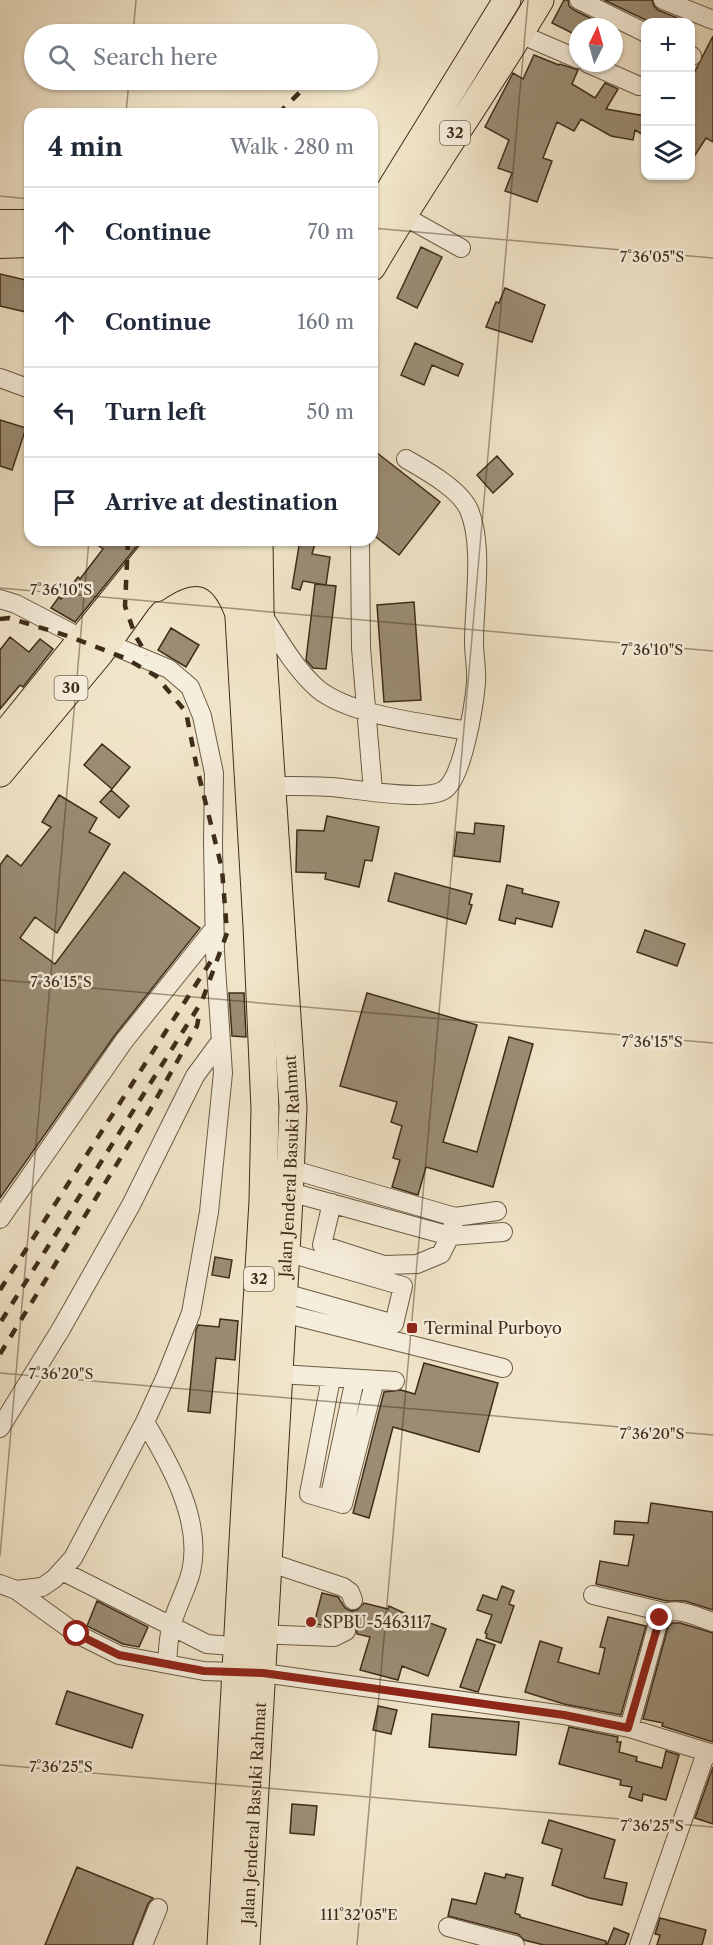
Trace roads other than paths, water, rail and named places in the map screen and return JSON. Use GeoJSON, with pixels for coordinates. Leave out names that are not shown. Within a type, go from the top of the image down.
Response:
{"type":"FeatureCollection","features":[{"type":"Feature","properties":{"kind":"highway","name":"32"},"geometry":{"type":"LineString","coordinates":[[378,232],[381,215],[507,0]]}},
{"type":"Feature","properties":{"kind":"highway","name":"32"},"geometry":{"type":"LineString","coordinates":[[381,215],[520,33],[540,0]]}},
{"type":"Feature","properties":{"kind":"highway","name":"30"},"geometry":{"type":"LineString","coordinates":[[0,773],[130,595],[177,546]]}},
{"type":"Feature","properties":{"kind":"highway","name":"30"},"geometry":{"type":"LineString","coordinates":[[191,546],[213,549],[229,557],[237,553],[253,609]]}},
{"type":"Feature","properties":{"kind":"highway","name":"32"},"geometry":{"type":"LineString","coordinates":[[253,609],[258,546]]}},
{"type":"Feature","properties":{"kind":"highway","name":"30"},"geometry":{"type":"LineString","coordinates":[[130,595],[185,573],[202,573],[218,580],[253,609]]}},
{"type":"Feature","properties":{"kind":"highway","name":"Jalan Jenderal Basuki Rahmat"},"geometry":{"type":"LineString","coordinates":[[221,1945],[236,1673],[253,1647],[268,1562],[279,1374],[276,1319],[263,1201],[265,1109],[261,787],[253,609]]}},
{"type":"Feature","properties":{"kind":"highway","name":"30"},"geometry":{"type":"LineString","coordinates":[[0,740],[95,641]]}},
{"type":"Feature","properties":{"kind":"highway","name":"Jalan Jenderal Basuki Rahmat"},"geometry":{"type":"LineString","coordinates":[[246,1945],[253,1647],[276,1319],[286,1252],[293,1107],[261,787]]}},
{"type":"Feature","properties":{"kind":"main road"},"geometry":{"type":"LineString","coordinates":[[0,222],[24,222]]}},
{"type":"Feature","properties":{"kind":"main road"},"geometry":{"type":"LineString","coordinates":[[0,246],[24,246]]}},
{"type":"Feature","properties":{"kind":"street"},"geometry":{"type":"LineString","coordinates":[[579,0],[641,31]]}},
{"type":"Feature","properties":{"kind":"street"},"geometry":{"type":"LineString","coordinates":[[663,0],[713,20]]}},
{"type":"Feature","properties":{"kind":"street"},"geometry":{"type":"LineString","coordinates":[[520,33],[569,55]]}},
{"type":"Feature","properties":{"kind":"street"},"geometry":{"type":"LineString","coordinates":[[607,72],[639,86]]}},
{"type":"Feature","properties":{"kind":"street"},"geometry":{"type":"LineString","coordinates":[[381,215],[461,248]]}},
{"type":"Feature","properties":{"kind":"street"},"geometry":{"type":"LineString","coordinates":[[0,378],[24,387]]}},
{"type":"Feature","properties":{"kind":"street"},"geometry":{"type":"LineString","coordinates":[[261,787],[330,787],[426,796],[445,790],[457,772],[468,731],[476,681],[475,532],[468,508],[444,482],[406,459]]}},
{"type":"Feature","properties":{"kind":"street"},"geometry":{"type":"LineString","coordinates":[[360,546],[361,648],[373,791]]}},
{"type":"Feature","properties":{"kind":"street"},"geometry":{"type":"LineString","coordinates":[[0,599],[16,604],[95,641],[169,669],[190,687],[202,716],[214,773],[214,929],[223,1073],[209,1212],[191,1313],[166,1376],[145,1422],[73,1558],[54,1579],[42,1587],[8,1587]]}},
{"type":"Feature","properties":{"kind":"street"},"geometry":{"type":"LineString","coordinates":[[253,609],[319,690],[340,703],[366,712],[468,731]]}},
{"type":"Feature","properties":{"kind":"street"},"geometry":{"type":"LineString","coordinates":[[0,1219],[124,1041],[214,929]]}},
{"type":"Feature","properties":{"kind":"street"},"geometry":{"type":"LineString","coordinates":[[0,1428],[62,1329],[131,1205],[195,1076],[220,1042]]}},
{"type":"Feature","properties":{"kind":"street"},"geometry":{"type":"LineString","coordinates":[[290,1180],[332,1203],[450,1236],[503,1232]]}},
{"type":"Feature","properties":{"kind":"street"},"geometry":{"type":"LineString","coordinates":[[290,1180],[454,1217],[497,1211]]}},
{"type":"Feature","properties":{"kind":"street"},"geometry":{"type":"LineString","coordinates":[[332,1203],[322,1245],[384,1265],[417,1264],[441,1254],[450,1236],[454,1217]]}},
{"type":"Feature","properties":{"kind":"street"},"geometry":{"type":"LineString","coordinates":[[276,1319],[394,1324],[403,1286],[286,1252]]}},
{"type":"Feature","properties":{"kind":"street"},"geometry":{"type":"LineString","coordinates":[[276,1319],[503,1368]]}},
{"type":"Feature","properties":{"kind":"street"},"geometry":{"type":"LineString","coordinates":[[279,1374],[395,1381]]}},
{"type":"Feature","properties":{"kind":"street"},"geometry":{"type":"LineString","coordinates":[[331,1378],[309,1494],[343,1504],[375,1380]]}},
{"type":"Feature","properties":{"kind":"street"},"geometry":{"type":"LineString","coordinates":[[329,1500],[355,1379]]}},
{"type":"Feature","properties":{"kind":"street"},"geometry":{"type":"LineString","coordinates":[[145,1422],[167,1461],[191,1522],[193,1539],[191,1570],[171,1627],[166,1664]]}},
{"type":"Feature","properties":{"kind":"street"},"geometry":{"type":"LineString","coordinates":[[268,1562],[343,1587],[350,1592],[353,1600]]}},
{"type":"Feature","properties":{"kind":"street"},"geometry":{"type":"LineString","coordinates":[[62,1571],[207,1644],[253,1647],[334,1637],[346,1631]]}},
{"type":"Feature","properties":{"kind":"street"},"geometry":{"type":"LineString","coordinates":[[8,1587],[77,1634],[119,1655],[204,1671],[236,1673]]}},
{"type":"Feature","properties":{"kind":"street"},"geometry":{"type":"LineString","coordinates":[[593,1595],[664,1612],[678,1611],[713,1622]]}},
{"type":"Feature","properties":{"kind":"street"},"geometry":{"type":"LineString","coordinates":[[628,1728],[658,1623],[664,1612]]}},
{"type":"Feature","properties":{"kind":"street"},"geometry":{"type":"LineString","coordinates":[[253,1647],[410,1693],[564,1715],[628,1728],[710,1753],[639,1945]]}},
{"type":"Feature","properties":{"kind":"street"},"geometry":{"type":"LineString","coordinates":[[143,1945],[158,1908]]}},
{"type":"Feature","properties":{"kind":"street"},"geometry":{"type":"LineString","coordinates":[[448,1927],[515,1945]]}},
{"type":"Feature","properties":{"kind":"tunnel"},"geometry":{"type":"LineString","coordinates":[[346,1631],[350,1623],[353,1600]]}},
{"type":"Feature","properties":{"kind":"railway"},"geometry":{"type":"LineString","coordinates":[[284,108],[302,90]]}},
{"type":"Feature","properties":{"kind":"railway"},"geometry":{"type":"LineString","coordinates":[[128,546],[125,606],[135,635],[147,655]]}},
{"type":"Feature","properties":{"kind":"railway"},"geometry":{"type":"LineString","coordinates":[[0,619],[9,618],[68,636],[125,658],[156,676],[186,712],[222,869],[227,933],[202,1001],[0,1323]]}},
{"type":"Feature","properties":{"kind":"railway"},"geometry":{"type":"LineString","coordinates":[[0,1290],[211,961]]}},
{"type":"Feature","properties":{"kind":"railway"},"geometry":{"type":"LineString","coordinates":[[0,1354],[150,1110],[197,1026],[200,1010]]}},
{"type":"Feature","properties":{"kind":"place","name":"Terminal Purboyo"},"geometry":{"type":"Point","coordinates":[412,1328]}},
{"type":"Feature","properties":{"kind":"place","name":"SPBU-5463117"},"geometry":{"type":"Point","coordinates":[311,1622]}}]}
